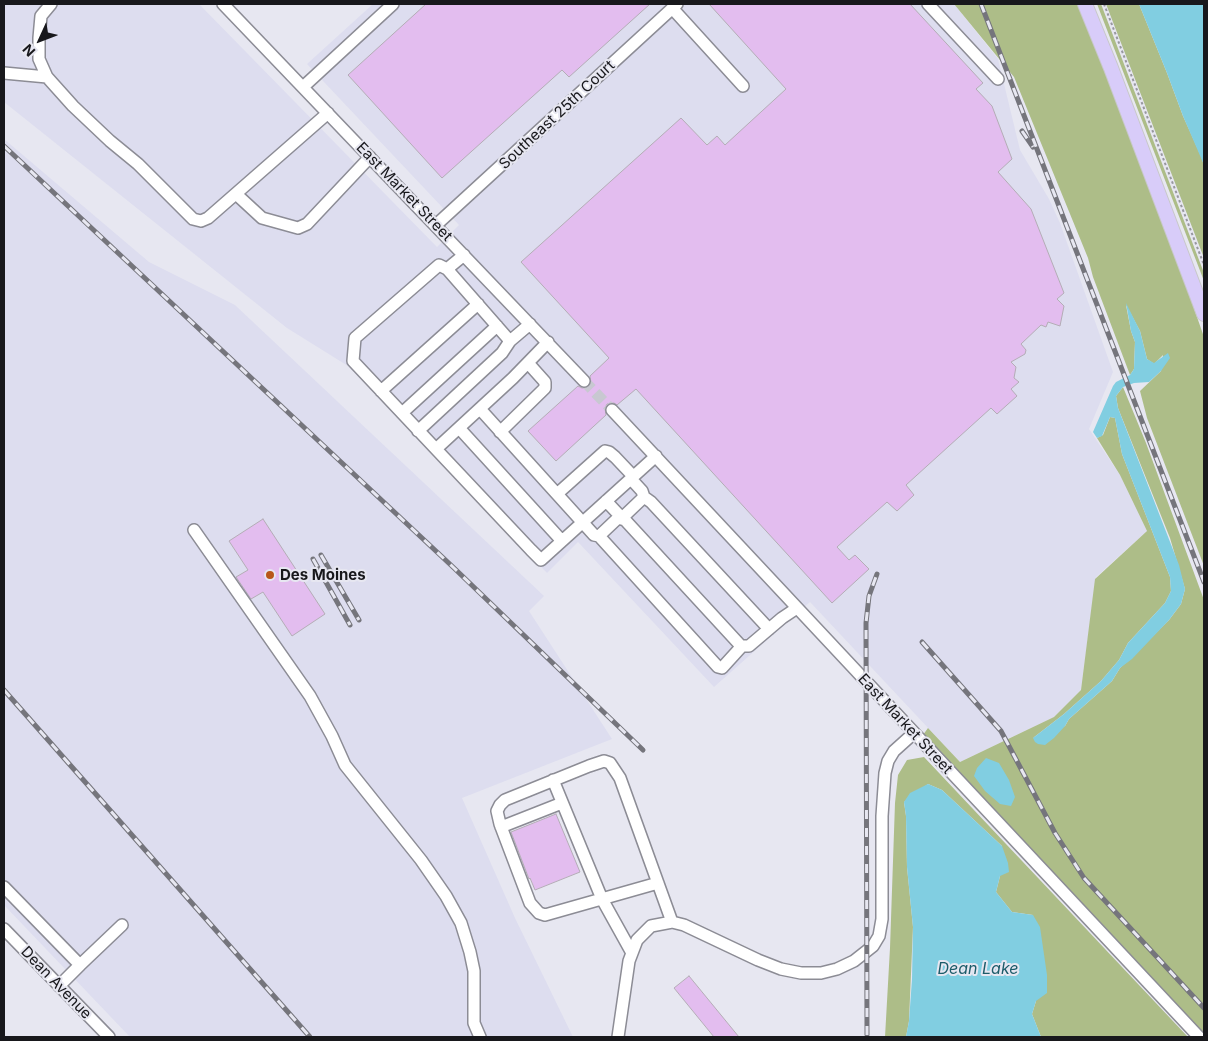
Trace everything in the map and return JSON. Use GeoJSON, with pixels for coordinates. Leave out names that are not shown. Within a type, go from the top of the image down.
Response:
{"type":"FeatureCollection","features":[{"type":"Feature","properties":{"kind":"main road"},"geometry":{"type":"LineString","coordinates":[[1085,4],[1115,76],[1204,314]]}},
{"type":"Feature","properties":{"kind":"street"},"geometry":{"type":"LineString","coordinates":[[51,4],[41,16],[39,38],[39,59],[47,77],[73,106],[138,164],[193,219],[201,220],[208,218],[328,113]]}},
{"type":"Feature","properties":{"kind":"street","name":"East Market Street"},"geometry":{"type":"LineString","coordinates":[[222,4],[584,381]]}},
{"type":"Feature","properties":{"kind":"street"},"geometry":{"type":"LineString","coordinates":[[302,87],[393,4]]}},
{"type":"Feature","properties":{"kind":"street"},"geometry":{"type":"LineString","coordinates":[[928,4],[998,79]]}},
{"type":"Feature","properties":{"kind":"street"},"geometry":{"type":"LineString","coordinates":[[675,6],[743,86]]}},
{"type":"Feature","properties":{"kind":"street","name":"Southeast 25th Court"},"geometry":{"type":"LineString","coordinates":[[436,225],[675,6]]}},
{"type":"Feature","properties":{"kind":"street"},"geometry":{"type":"LineString","coordinates":[[4,73],[47,77]]}},
{"type":"Feature","properties":{"kind":"street"},"geometry":{"type":"LineString","coordinates":[[236,194],[262,218],[298,228],[307,224],[370,157]]}},
{"type":"Feature","properties":{"kind":"street"},"geometry":{"type":"LineString","coordinates":[[447,270],[464,254]]}},
{"type":"Feature","properties":{"kind":"street"},"geometry":{"type":"LineString","coordinates":[[510,341],[447,270],[439,264],[355,338],[353,361],[540,560],[656,456]]}},
{"type":"Feature","properties":{"kind":"street"},"geometry":{"type":"LineString","coordinates":[[381,391],[478,304]]}},
{"type":"Feature","properties":{"kind":"street"},"geometry":{"type":"LineString","coordinates":[[418,431],[502,353],[510,341],[530,324]]}},
{"type":"Feature","properties":{"kind":"street"},"geometry":{"type":"LineString","coordinates":[[402,413],[497,326]]}},
{"type":"Feature","properties":{"kind":"street"},"geometry":{"type":"LineString","coordinates":[[436,449],[548,342]]}},
{"type":"Feature","properties":{"kind":"street"},"geometry":{"type":"LineString","coordinates":[[500,432],[545,388],[545,382],[528,363]]}},
{"type":"Feature","properties":{"kind":"street"},"geometry":{"type":"LineString","coordinates":[[480,409],[582,523],[594,535],[599,536],[718,667],[722,668],[742,646]]}},
{"type":"Feature","properties":{"kind":"street","name":"East Market Street"},"geometry":{"type":"LineString","coordinates":[[612,410],[1199,1037]]}},
{"type":"Feature","properties":{"kind":"street"},"geometry":{"type":"LineString","coordinates":[[459,428],[562,541]]}},
{"type":"Feature","properties":{"kind":"street"},"geometry":{"type":"LineString","coordinates":[[557,494],[605,452],[609,452],[632,477],[644,497],[651,502],[768,629]]}},
{"type":"Feature","properties":{"kind":"street"},"geometry":{"type":"LineString","coordinates":[[599,536],[614,520],[622,518],[644,497]]}},
{"type":"Feature","properties":{"kind":"street"},"geometry":{"type":"LineString","coordinates":[[606,501],[665,562],[736,642],[742,646],[749,646],[782,618],[798,608]]}},
{"type":"Feature","properties":{"kind":"street"},"geometry":{"type":"LineString","coordinates":[[194,530],[310,696],[332,736],[345,765],[421,860],[446,896],[461,923],[470,952],[474,971],[474,1023],[480,1037]]}},
{"type":"Feature","properties":{"kind":"street"},"geometry":{"type":"LineString","coordinates":[[618,1037],[628,961],[637,940],[651,926],[672,922],[684,925],[758,960],[781,969],[801,973],[821,973],[837,969],[854,961],[873,946],[879,936],[882,919],[882,816],[885,773],[888,761],[894,751],[914,733]]}},
{"type":"Feature","properties":{"kind":"street"},"geometry":{"type":"LineString","coordinates":[[658,883],[545,915],[539,913],[530,903],[501,827],[497,811],[505,800],[552,780],[604,761],[610,763],[620,778],[658,883],[672,922]]}},
{"type":"Feature","properties":{"kind":"street"},"geometry":{"type":"LineString","coordinates":[[552,780],[602,899],[632,953]]}},
{"type":"Feature","properties":{"kind":"street"},"geometry":{"type":"LineString","coordinates":[[501,827],[562,803]]}},
{"type":"Feature","properties":{"kind":"street"},"geometry":{"type":"LineString","coordinates":[[4,887],[80,965]]}},
{"type":"Feature","properties":{"kind":"street"},"geometry":{"type":"LineString","coordinates":[[59,986],[122,924]]}},
{"type":"Feature","properties":{"kind":"street","name":"Dean Avenue"},"geometry":{"type":"LineString","coordinates":[[4,929],[109,1037]]}},
{"type":"Feature","properties":{"kind":"path"},"geometry":{"type":"LineString","coordinates":[[1104,4],[1204,265]]}},
{"type":"Feature","properties":{"kind":"shaded area"},"geometry":{"type":"Polygon","coordinates":[[[4,4],[199,4],[437,247],[459,225],[307,64],[373,4],[954,4],[998,59],[1020,150],[1049,199],[1060,223],[1113,372],[1089,429],[1120,475],[1147,531],[1096,577],[1081,690],[1054,717],[960,762],[810,602],[714,687],[578,542],[547,573],[348,366],[287,328],[4,102],[4,4]]]}},
{"type":"Feature","properties":{"kind":"shaded area"},"geometry":{"type":"Polygon","coordinates":[[[4,139],[149,262],[235,305],[544,596],[529,611],[612,739],[462,798],[515,918],[573,1037],[130,1037],[4,905],[4,139]]]}},
{"type":"Feature","properties":{"kind":"green space"},"geometry":{"type":"Polygon","coordinates":[[[954,4],[1079,4],[1164,223],[1204,337],[1204,566],[1147,418],[1140,391],[1161,371],[1163,355],[1154,364],[1147,359],[1140,331],[1126,305],[1135,342],[1134,369],[1130,375],[1093,277],[1088,258],[1014,77],[954,4]]]}},
{"type":"Feature","properties":{"kind":"green space"},"geometry":{"type":"Polygon","coordinates":[[[1097,4],[1101,4],[1204,273],[1204,281],[1097,4]]]}},
{"type":"Feature","properties":{"kind":"green space"},"geometry":{"type":"Polygon","coordinates":[[[1106,4],[1139,4],[1183,116],[1201,156],[1204,165],[1204,258],[1106,4]]]}},
{"type":"Feature","properties":{"kind":"green space"},"geometry":{"type":"Polygon","coordinates":[[[1123,387],[1146,443],[1204,600],[1204,1034],[923,735],[928,728],[960,762],[1054,717],[1081,690],[1095,579],[1147,531],[1120,475],[1097,438],[1103,435],[1110,417],[1115,418],[1122,454],[1170,577],[1171,591],[1165,603],[1128,643],[1119,660],[1101,681],[1064,714],[1033,738],[1065,726],[1069,719],[1112,681],[1120,668],[1169,620],[1181,604],[1185,589],[1170,538],[1118,408],[1116,396],[1123,387]]]}},
{"type":"Feature","properties":{"kind":"green space"},"geometry":{"type":"Polygon","coordinates":[[[924,757],[1188,1037],[1041,1037],[1032,1014],[1036,1001],[1033,915],[1012,912],[996,892],[1000,876],[1002,846],[942,790],[928,784],[904,802],[907,867],[913,927],[909,1021],[906,1037],[885,1037],[895,803],[898,775],[907,760],[924,757]]]}},
{"type":"Feature","properties":{"kind":"water"},"geometry":{"type":"Polygon","coordinates":[[[1139,4],[1204,4],[1204,165],[1183,116],[1139,4]]]}},
{"type":"Feature","properties":{"kind":"water"},"geometry":{"type":"Polygon","coordinates":[[[1126,303],[1140,331],[1147,359],[1154,363],[1168,353],[1170,358],[1161,371],[1149,382],[1134,383],[1123,387],[1116,396],[1118,408],[1179,565],[1185,589],[1181,604],[1169,620],[1132,659],[1120,668],[1112,681],[1069,719],[1054,738],[1045,745],[1038,744],[1033,738],[1064,714],[1101,681],[1119,660],[1128,643],[1165,603],[1171,591],[1170,577],[1122,454],[1115,418],[1110,417],[1102,436],[1097,438],[1093,432],[1113,386],[1116,382],[1130,375],[1134,369],[1135,342],[1126,303]]]}},
{"type":"Feature","properties":{"kind":"water"},"geometry":{"type":"Polygon","coordinates":[[[986,758],[999,763],[1009,780],[1015,797],[1011,806],[1000,804],[985,791],[974,776],[977,768],[986,758]]]}},
{"type":"Feature","properties":{"kind":"water","name":"Dean Lake"},"geometry":{"type":"Polygon","coordinates":[[[928,784],[942,790],[1002,846],[1009,872],[1000,876],[996,892],[1012,912],[1033,915],[1040,927],[1047,975],[1047,993],[1036,1001],[1032,1014],[1041,1037],[906,1037],[912,979],[913,927],[907,867],[904,802],[910,793],[928,784]]]}},
{"type":"Feature","properties":{"kind":"building"},"geometry":{"type":"Polygon","coordinates":[[[426,4],[650,4],[569,77],[562,70],[442,178],[348,75],[426,4]]]}},
{"type":"Feature","properties":{"kind":"building"},"geometry":{"type":"Polygon","coordinates":[[[709,4],[910,4],[983,83],[976,89],[992,106],[1012,159],[998,172],[1031,209],[1064,293],[1057,299],[1064,306],[1060,326],[1048,322],[1046,327],[1041,325],[1021,344],[1026,350],[1025,354],[1011,362],[1016,367],[1014,378],[1019,382],[1011,389],[1017,396],[997,414],[991,408],[906,485],[914,495],[897,511],[887,502],[837,547],[849,560],[855,555],[869,569],[832,603],[636,389],[617,405],[614,403],[607,404],[605,408],[606,415],[556,461],[528,431],[578,386],[582,388],[589,387],[591,383],[590,376],[609,358],[521,262],[681,118],[707,145],[717,136],[725,145],[786,89],[709,4]]]}},
{"type":"Feature","properties":{"kind":"building","name":"Des Moines"},"geometry":{"type":"Polygon","coordinates":[[[263,519],[325,614],[292,636],[263,592],[251,599],[236,577],[248,570],[229,541],[263,519]]]}},
{"type":"Feature","properties":{"kind":"building"},"geometry":{"type":"Polygon","coordinates":[[[556,814],[580,872],[535,890],[511,832],[556,814]]]}},
{"type":"Feature","properties":{"kind":"building"},"geometry":{"type":"Polygon","coordinates":[[[689,976],[739,1037],[714,1037],[674,988],[689,976]]]}},
{"type":"Feature","properties":{"kind":"tunnel"},"geometry":{"type":"LineString","coordinates":[[584,381],[612,410]]}},
{"type":"Feature","properties":{"kind":"railway"},"geometry":{"type":"LineString","coordinates":[[981,4],[1204,582]]}},
{"type":"Feature","properties":{"kind":"railway"},"geometry":{"type":"LineString","coordinates":[[1022,131],[1033,147]]}},
{"type":"Feature","properties":{"kind":"railway"},"geometry":{"type":"LineString","coordinates":[[4,146],[454,568],[643,750]]}},
{"type":"Feature","properties":{"kind":"railway"},"geometry":{"type":"LineString","coordinates":[[321,555],[359,620]]}},
{"type":"Feature","properties":{"kind":"railway"},"geometry":{"type":"LineString","coordinates":[[313,559],[350,625]]}},
{"type":"Feature","properties":{"kind":"railway"},"geometry":{"type":"LineString","coordinates":[[867,1035],[866,623],[869,596],[877,574]]}},
{"type":"Feature","properties":{"kind":"railway"},"geometry":{"type":"LineString","coordinates":[[922,642],[1001,731],[1055,833],[1084,878],[1204,1008]]}},
{"type":"Feature","properties":{"kind":"railway"},"geometry":{"type":"LineString","coordinates":[[4,690],[310,1037]]}},
{"type":"Feature","properties":{"kind":"place","name":"Des Moines"},"geometry":{"type":"Point","coordinates":[270,575]}}]}
